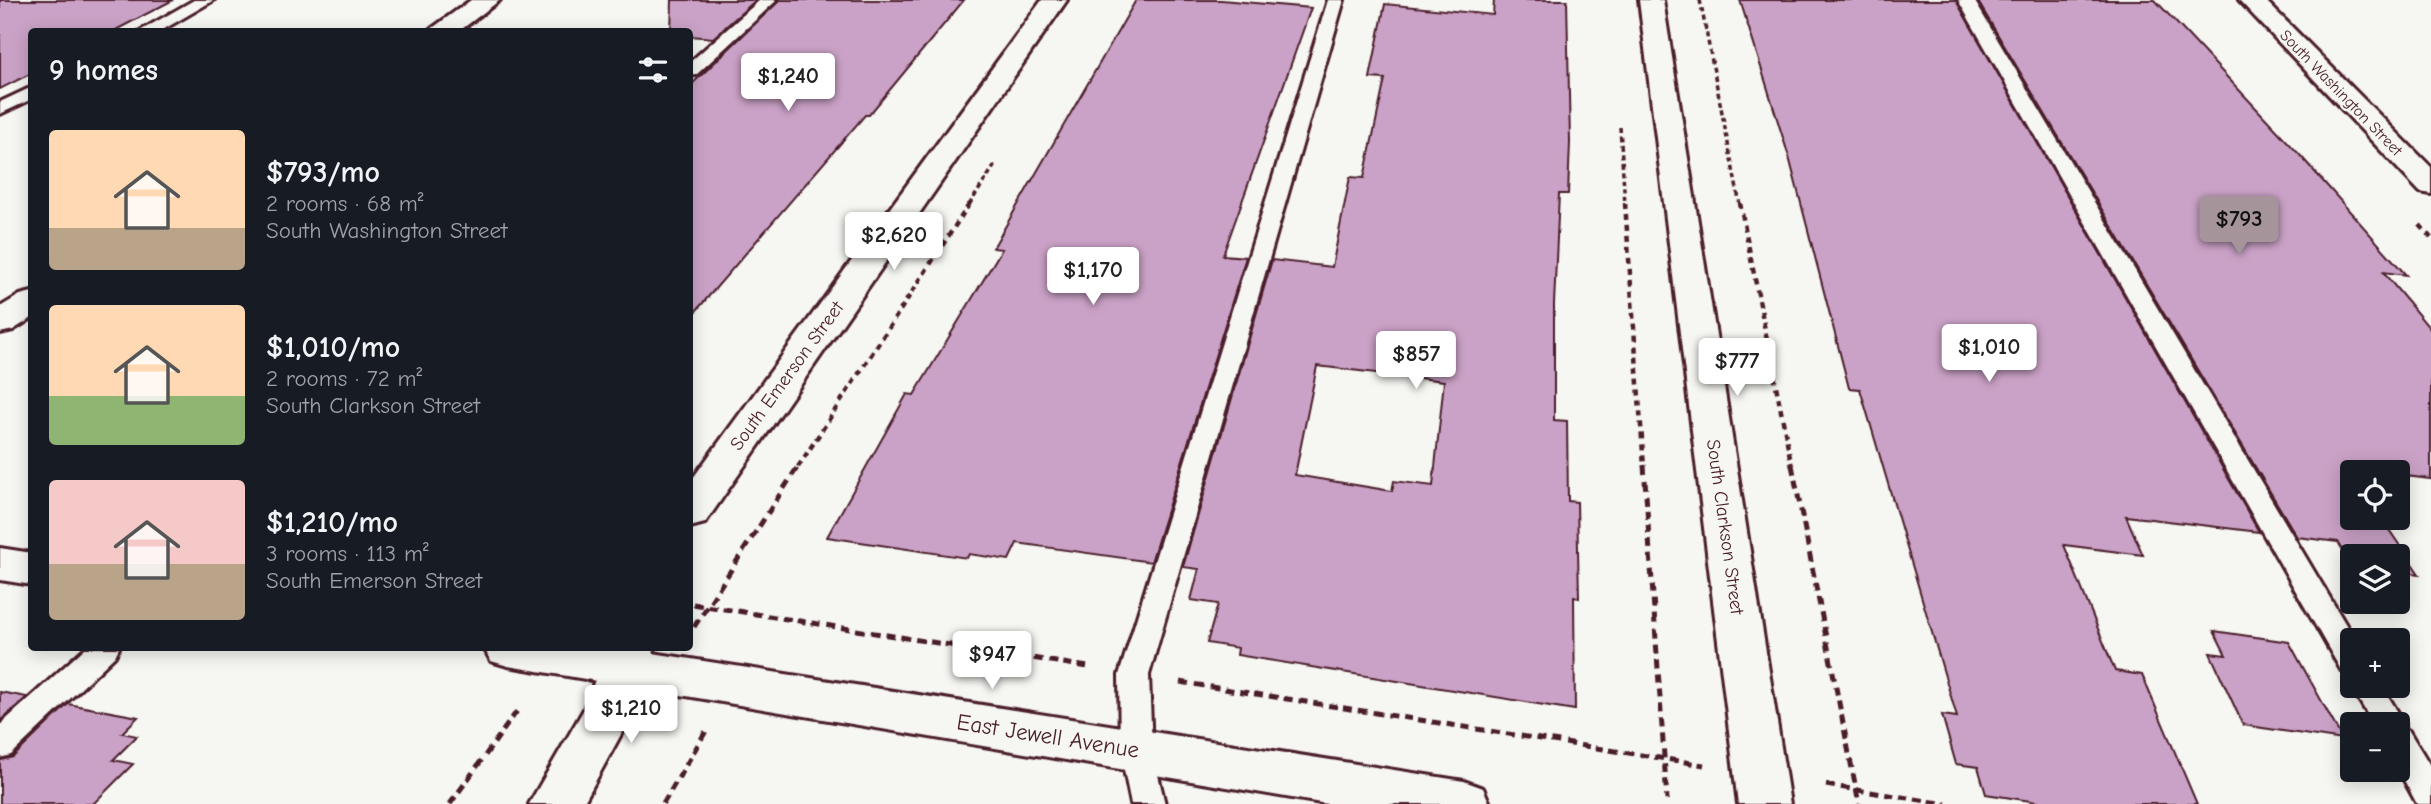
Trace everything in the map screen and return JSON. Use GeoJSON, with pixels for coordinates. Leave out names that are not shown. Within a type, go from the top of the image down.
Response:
{"type":"FeatureCollection","features":[{"type":"Feature","properties":{"kind":"street"},"geometry":{"type":"LineString","coordinates":[[446,28],[488,0]]}},
{"type":"Feature","properties":{"kind":"street","name":"South Emerson Street"},"geometry":{"type":"LineString","coordinates":[[693,508],[1055,0]]}},
{"type":"Feature","properties":{"kind":"street","name":"South Clarkson Street"},"geometry":{"type":"LineString","coordinates":[[1651,0],[1764,804]]}},
{"type":"Feature","properties":{"kind":"street","name":"South Washington Street"},"geometry":{"type":"LineString","coordinates":[[2251,0],[2431,185]]}},
{"type":"Feature","properties":{"kind":"street"},"geometry":{"type":"LineString","coordinates":[[0,323],[28,305]]}},
{"type":"Feature","properties":{"kind":"street"},"geometry":{"type":"LineString","coordinates":[[0,564],[28,568]]}},
{"type":"Feature","properties":{"kind":"street","name":"East Jewell Avenue"},"geometry":{"type":"LineString","coordinates":[[548,651],[627,657],[1136,750],[1464,804]]}},
{"type":"Feature","properties":{"kind":"street"},"geometry":{"type":"LineString","coordinates":[[555,804],[606,716],[627,657]]}},
{"type":"Feature","properties":{"kind":"lane"},"geometry":{"type":"LineString","coordinates":[[154,28],[206,0]]}},
{"type":"Feature","properties":{"kind":"lane"},"geometry":{"type":"LineString","coordinates":[[693,68],[769,0]]}},
{"type":"Feature","properties":{"kind":"lane"},"geometry":{"type":"LineString","coordinates":[[1148,804],[1136,750],[1134,675],[1336,0]]}},
{"type":"Feature","properties":{"kind":"lane"},"geometry":{"type":"LineString","coordinates":[[1966,0],[2340,641]]}},
{"type":"Feature","properties":{"kind":"lane"},"geometry":{"type":"LineString","coordinates":[[0,109],[28,94]]}},
{"type":"Feature","properties":{"kind":"lane"},"geometry":{"type":"LineString","coordinates":[[0,745],[101,651]]}},
{"type":"Feature","properties":{"kind":"lane"},"geometry":{"type":"LineString","coordinates":[[2410,761],[2431,797]]}},
{"type":"Feature","properties":{"kind":"path"},"geometry":{"type":"LineString","coordinates":[[1700,0],[1859,804]]}},
{"type":"Feature","properties":{"kind":"path"},"geometry":{"type":"LineString","coordinates":[[1619,124],[1667,800]]}},
{"type":"Feature","properties":{"kind":"path"},"geometry":{"type":"LineString","coordinates":[[693,628],[996,163]]}},
{"type":"Feature","properties":{"kind":"path"},"geometry":{"type":"LineString","coordinates":[[693,604],[1708,766]]}},
{"type":"Feature","properties":{"kind":"path"},"geometry":{"type":"LineString","coordinates":[[450,804],[520,708]]}},
{"type":"Feature","properties":{"kind":"path"},"geometry":{"type":"LineString","coordinates":[[663,804],[706,732]]}},
{"type":"Feature","properties":{"kind":"path"},"geometry":{"type":"LineString","coordinates":[[1826,786],[1946,804]]}},
{"type":"Feature","properties":{"kind":"building"},"geometry":{"type":"Polygon","coordinates":[[[0,0],[173,0],[120,28],[28,28],[28,75],[0,89],[0,0]]]}},
{"type":"Feature","properties":{"kind":"building"},"geometry":{"type":"Polygon","coordinates":[[[672,0],[756,0],[713,38],[693,36],[693,28],[671,28],[672,0]]]}},
{"type":"Feature","properties":{"kind":"building"},"geometry":{"type":"Polygon","coordinates":[[[780,0],[964,0],[869,115],[865,115],[693,315],[693,83],[780,0]]]}},
{"type":"Feature","properties":{"kind":"building"},"geometry":{"type":"Polygon","coordinates":[[[1136,0],[1221,0],[1311,8],[1223,255],[1246,257],[1151,562],[1017,543],[1009,560],[969,554],[967,558],[827,537],[907,394],[914,395],[1002,249],[993,248],[1136,0]]]}},
{"type":"Feature","properties":{"kind":"building"},"geometry":{"type":"Polygon","coordinates":[[[1494,0],[1567,0],[1570,142],[1568,194],[1559,194],[1554,304],[1554,420],[1567,421],[1568,501],[1577,502],[1579,598],[1574,597],[1575,710],[1237,655],[1238,648],[1207,643],[1218,604],[1191,600],[1199,569],[1183,567],[1272,260],[1332,267],[1350,177],[1364,178],[1385,79],[1370,78],[1385,4],[1493,15],[1494,0]],[[1317,366],[1295,475],[1392,491],[1394,481],[1433,486],[1444,381],[1317,366]]]}},
{"type":"Feature","properties":{"kind":"building"},"geometry":{"type":"Polygon","coordinates":[[[1740,0],[1956,0],[2259,532],[2126,516],[2143,555],[2064,545],[2115,671],[2142,675],[2197,804],[2050,804],[1986,794],[1978,767],[1956,764],[1942,715],[1957,717],[1860,389],[1849,388],[1789,157],[1740,0]]]}},
{"type":"Feature","properties":{"kind":"building"},"geometry":{"type":"Polygon","coordinates":[[[1977,0],[2155,0],[2299,154],[2406,275],[2383,272],[2431,330],[2431,479],[2410,476],[2410,460],[2340,460],[2340,530],[2389,530],[2399,544],[2340,545],[2338,542],[2297,537],[1977,0]]]}},
{"type":"Feature","properties":{"kind":"building"},"geometry":{"type":"Polygon","coordinates":[[[2410,561],[2419,574],[2410,573],[2410,561]]]}},
{"type":"Feature","properties":{"kind":"building"},"geometry":{"type":"Polygon","coordinates":[[[2214,631],[2289,642],[2340,735],[2340,740],[2243,725],[2210,653],[2226,655],[2214,631]]]}},
{"type":"Feature","properties":{"kind":"building"},"geometry":{"type":"Polygon","coordinates":[[[0,692],[27,697],[0,721],[0,692]]]}},
{"type":"Feature","properties":{"kind":"building"},"geometry":{"type":"Polygon","coordinates":[[[68,704],[138,717],[122,733],[137,736],[113,760],[133,764],[93,804],[0,804],[0,760],[13,757],[68,704]]]}}]}
